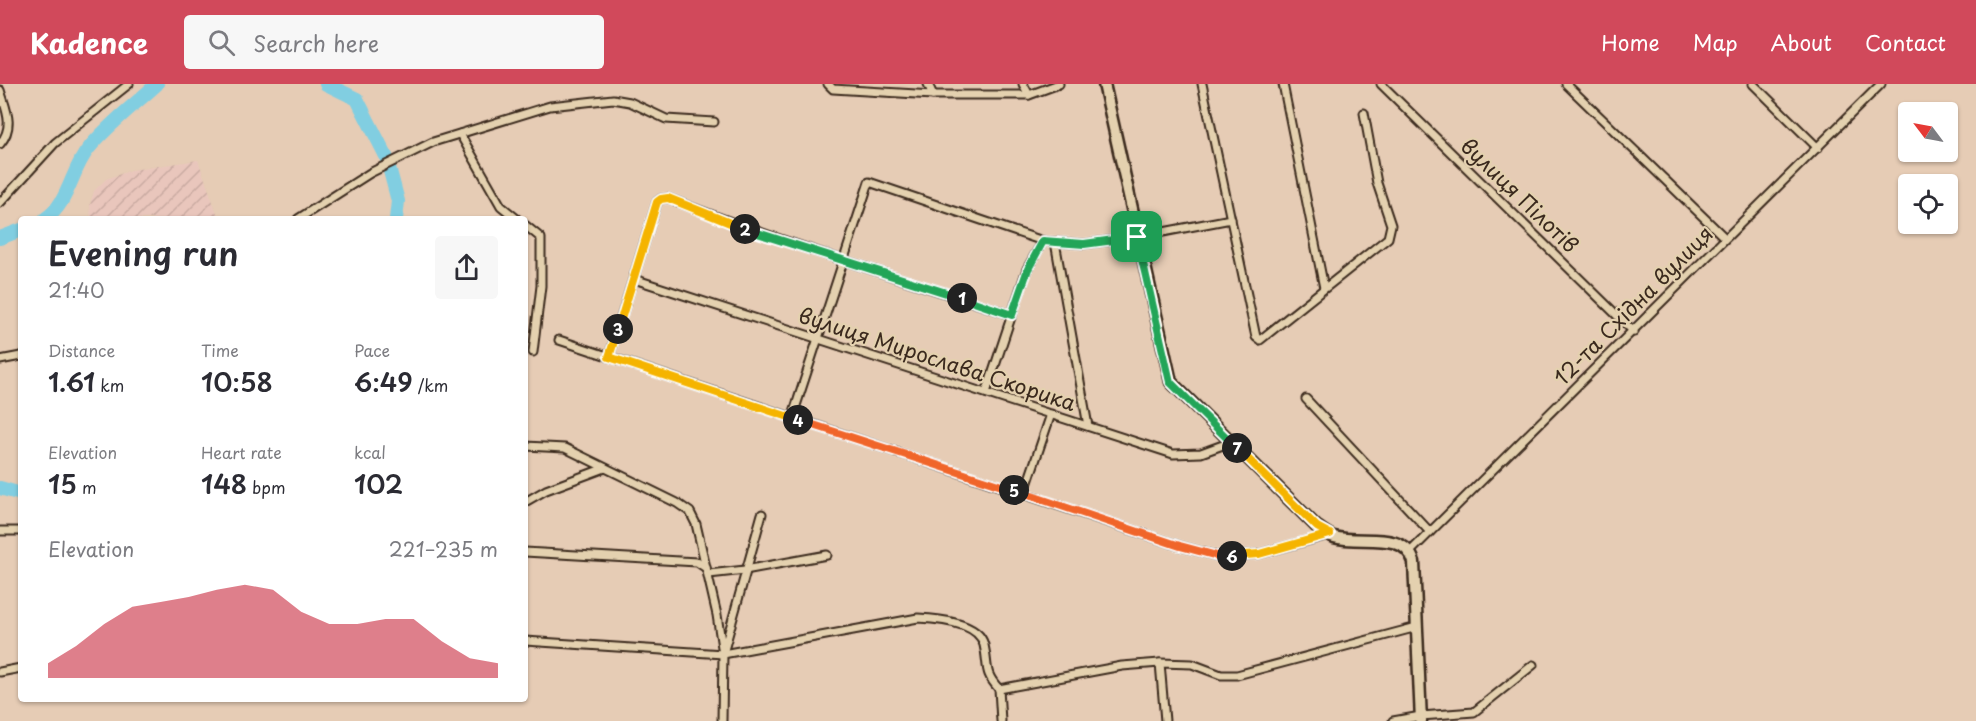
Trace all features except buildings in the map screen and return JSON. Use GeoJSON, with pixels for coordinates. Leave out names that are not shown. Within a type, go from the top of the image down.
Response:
{"type":"FeatureCollection","features":[{"type":"Feature","properties":{"kind":"main road"},"geometry":{"type":"LineString","coordinates":[[1104,84],[1170,382],[1317,527],[1330,534],[1401,544],[1411,551],[1414,562],[1421,718]]}},
{"type":"Feature","properties":{"kind":"street"},"geometry":{"type":"LineString","coordinates":[[0,203],[55,143],[129,84]]}},
{"type":"Feature","properties":{"kind":"street"},"geometry":{"type":"LineString","coordinates":[[928,84],[933,95]]}},
{"type":"Feature","properties":{"kind":"street"},"geometry":{"type":"LineString","coordinates":[[1023,84],[1029,95]]}},
{"type":"Feature","properties":{"kind":"street"},"geometry":{"type":"LineString","coordinates":[[830,86],[933,95],[1029,95],[1059,84]]}},
{"type":"Feature","properties":{"kind":"street"},"geometry":{"type":"LineString","coordinates":[[1202,84],[1256,338],[1260,340],[1266,338],[1324,288],[1388,238],[1391,225],[1377,183],[1364,113]]}},
{"type":"Feature","properties":{"kind":"street"},"geometry":{"type":"LineString","coordinates":[[1283,84],[1324,288]]}},
{"type":"Feature","properties":{"kind":"street","name":"вулиця Пілотів"},"geometry":{"type":"LineString","coordinates":[[1381,84],[1634,332]]}},
{"type":"Feature","properties":{"kind":"street"},"geometry":{"type":"LineString","coordinates":[[1566,84],[1725,238]]}},
{"type":"Feature","properties":{"kind":"street"},"geometry":{"type":"LineString","coordinates":[[1753,84],[1818,148]]}},
{"type":"Feature","properties":{"kind":"street","name":"12-та Східна вулиця"},"geometry":{"type":"LineString","coordinates":[[1411,551],[1634,332],[1725,238],[1881,84]]}},
{"type":"Feature","properties":{"kind":"street"},"geometry":{"type":"LineString","coordinates":[[0,90],[10,123],[8,132],[0,144]]}},
{"type":"Feature","properties":{"kind":"street"},"geometry":{"type":"LineString","coordinates":[[303,216],[401,156],[433,142],[550,106],[613,99],[630,102],[666,119],[714,122]]}},
{"type":"Feature","properties":{"kind":"street"},"geometry":{"type":"LineString","coordinates":[[460,134],[501,206],[514,216]]}},
{"type":"Feature","properties":{"kind":"street"},"geometry":{"type":"LineString","coordinates":[[792,418],[869,182],[1043,241],[1084,244],[1137,237],[1231,219]]}},
{"type":"Feature","properties":{"kind":"street"},"geometry":{"type":"LineString","coordinates":[[609,357],[657,202],[668,198],[761,235],[1012,315]]}},
{"type":"Feature","properties":{"kind":"street"},"geometry":{"type":"LineString","coordinates":[[528,227],[541,238],[541,286],[533,352]]}},
{"type":"Feature","properties":{"kind":"street"},"geometry":{"type":"LineString","coordinates":[[986,393],[1028,269],[1043,241]]}},
{"type":"Feature","properties":{"kind":"street"},"geometry":{"type":"LineString","coordinates":[[1055,242],[1088,426]]}},
{"type":"Feature","properties":{"kind":"street","name":"вулиця Мирослава Скорика"},"geometry":{"type":"LineString","coordinates":[[634,279],[1173,454],[1201,453],[1231,442]]}},
{"type":"Feature","properties":{"kind":"street"},"geometry":{"type":"LineString","coordinates":[[559,340],[1180,546],[1221,557],[1259,554],[1330,534]]}},
{"type":"Feature","properties":{"kind":"street"},"geometry":{"type":"LineString","coordinates":[[0,360],[18,357]]}},
{"type":"Feature","properties":{"kind":"street"},"geometry":{"type":"LineString","coordinates":[[1306,399],[1430,532]]}},
{"type":"Feature","properties":{"kind":"street"},"geometry":{"type":"LineString","coordinates":[[1024,494],[1051,414]]}},
{"type":"Feature","properties":{"kind":"street"},"geometry":{"type":"LineString","coordinates":[[529,445],[565,448],[677,503],[690,512],[696,524],[708,571],[723,654],[722,721]]}},
{"type":"Feature","properties":{"kind":"street"},"geometry":{"type":"LineString","coordinates":[[528,500],[546,490],[605,468]]}},
{"type":"Feature","properties":{"kind":"street"},"geometry":{"type":"LineString","coordinates":[[723,654],[762,514]]}},
{"type":"Feature","properties":{"kind":"street"},"geometry":{"type":"LineString","coordinates":[[0,531],[18,531]]}},
{"type":"Feature","properties":{"kind":"street"},"geometry":{"type":"LineString","coordinates":[[528,552],[697,562],[708,571],[745,570],[827,555]]}},
{"type":"Feature","properties":{"kind":"street"},"geometry":{"type":"LineString","coordinates":[[528,641],[723,654],[918,618],[939,619],[975,630],[982,636],[989,678],[999,689],[1001,721]]}},
{"type":"Feature","properties":{"kind":"street"},"geometry":{"type":"LineString","coordinates":[[999,689],[1122,666],[1160,663],[1191,664],[1221,675],[1238,675],[1417,627]]}},
{"type":"Feature","properties":{"kind":"street"},"geometry":{"type":"LineString","coordinates":[[1160,663],[1165,721]]}},
{"type":"Feature","properties":{"kind":"street"},"geometry":{"type":"LineString","coordinates":[[1393,721],[1474,712],[1533,665]]}},
{"type":"Feature","properties":{"kind":"street"},"geometry":{"type":"LineString","coordinates":[[0,672],[18,669]]}},
{"type":"Feature","properties":{"kind":"shaded area"},"geometry":{"type":"Polygon","coordinates":[[[198,160],[218,216],[91,216],[90,205],[94,191],[106,179],[132,170],[198,160]]]}},
{"type":"Feature","properties":{"kind":"waterway"},"geometry":{"type":"LineString","coordinates":[[49,216],[65,195],[89,148],[157,84]]}},
{"type":"Feature","properties":{"kind":"waterway"},"geometry":{"type":"LineString","coordinates":[[326,84],[357,99],[386,156],[398,201],[396,216]]}},
{"type":"Feature","properties":{"kind":"waterway"},"geometry":{"type":"LineString","coordinates":[[0,238],[18,231]]}},
{"type":"Feature","properties":{"kind":"waterway"},"geometry":{"type":"LineString","coordinates":[[0,488],[18,493]]}},
{"type":"Feature","properties":{"kind":"route"},"geometry":{"type":"LineString","coordinates":[[668,198],[761,235],[799,244],[1012,315],[1028,269],[1043,241],[1084,244],[1137,237],[1170,382],[1317,527],[1330,534],[1259,554],[1221,557],[1180,546],[609,357],[657,202],[661,199],[668,198]]}}]}
